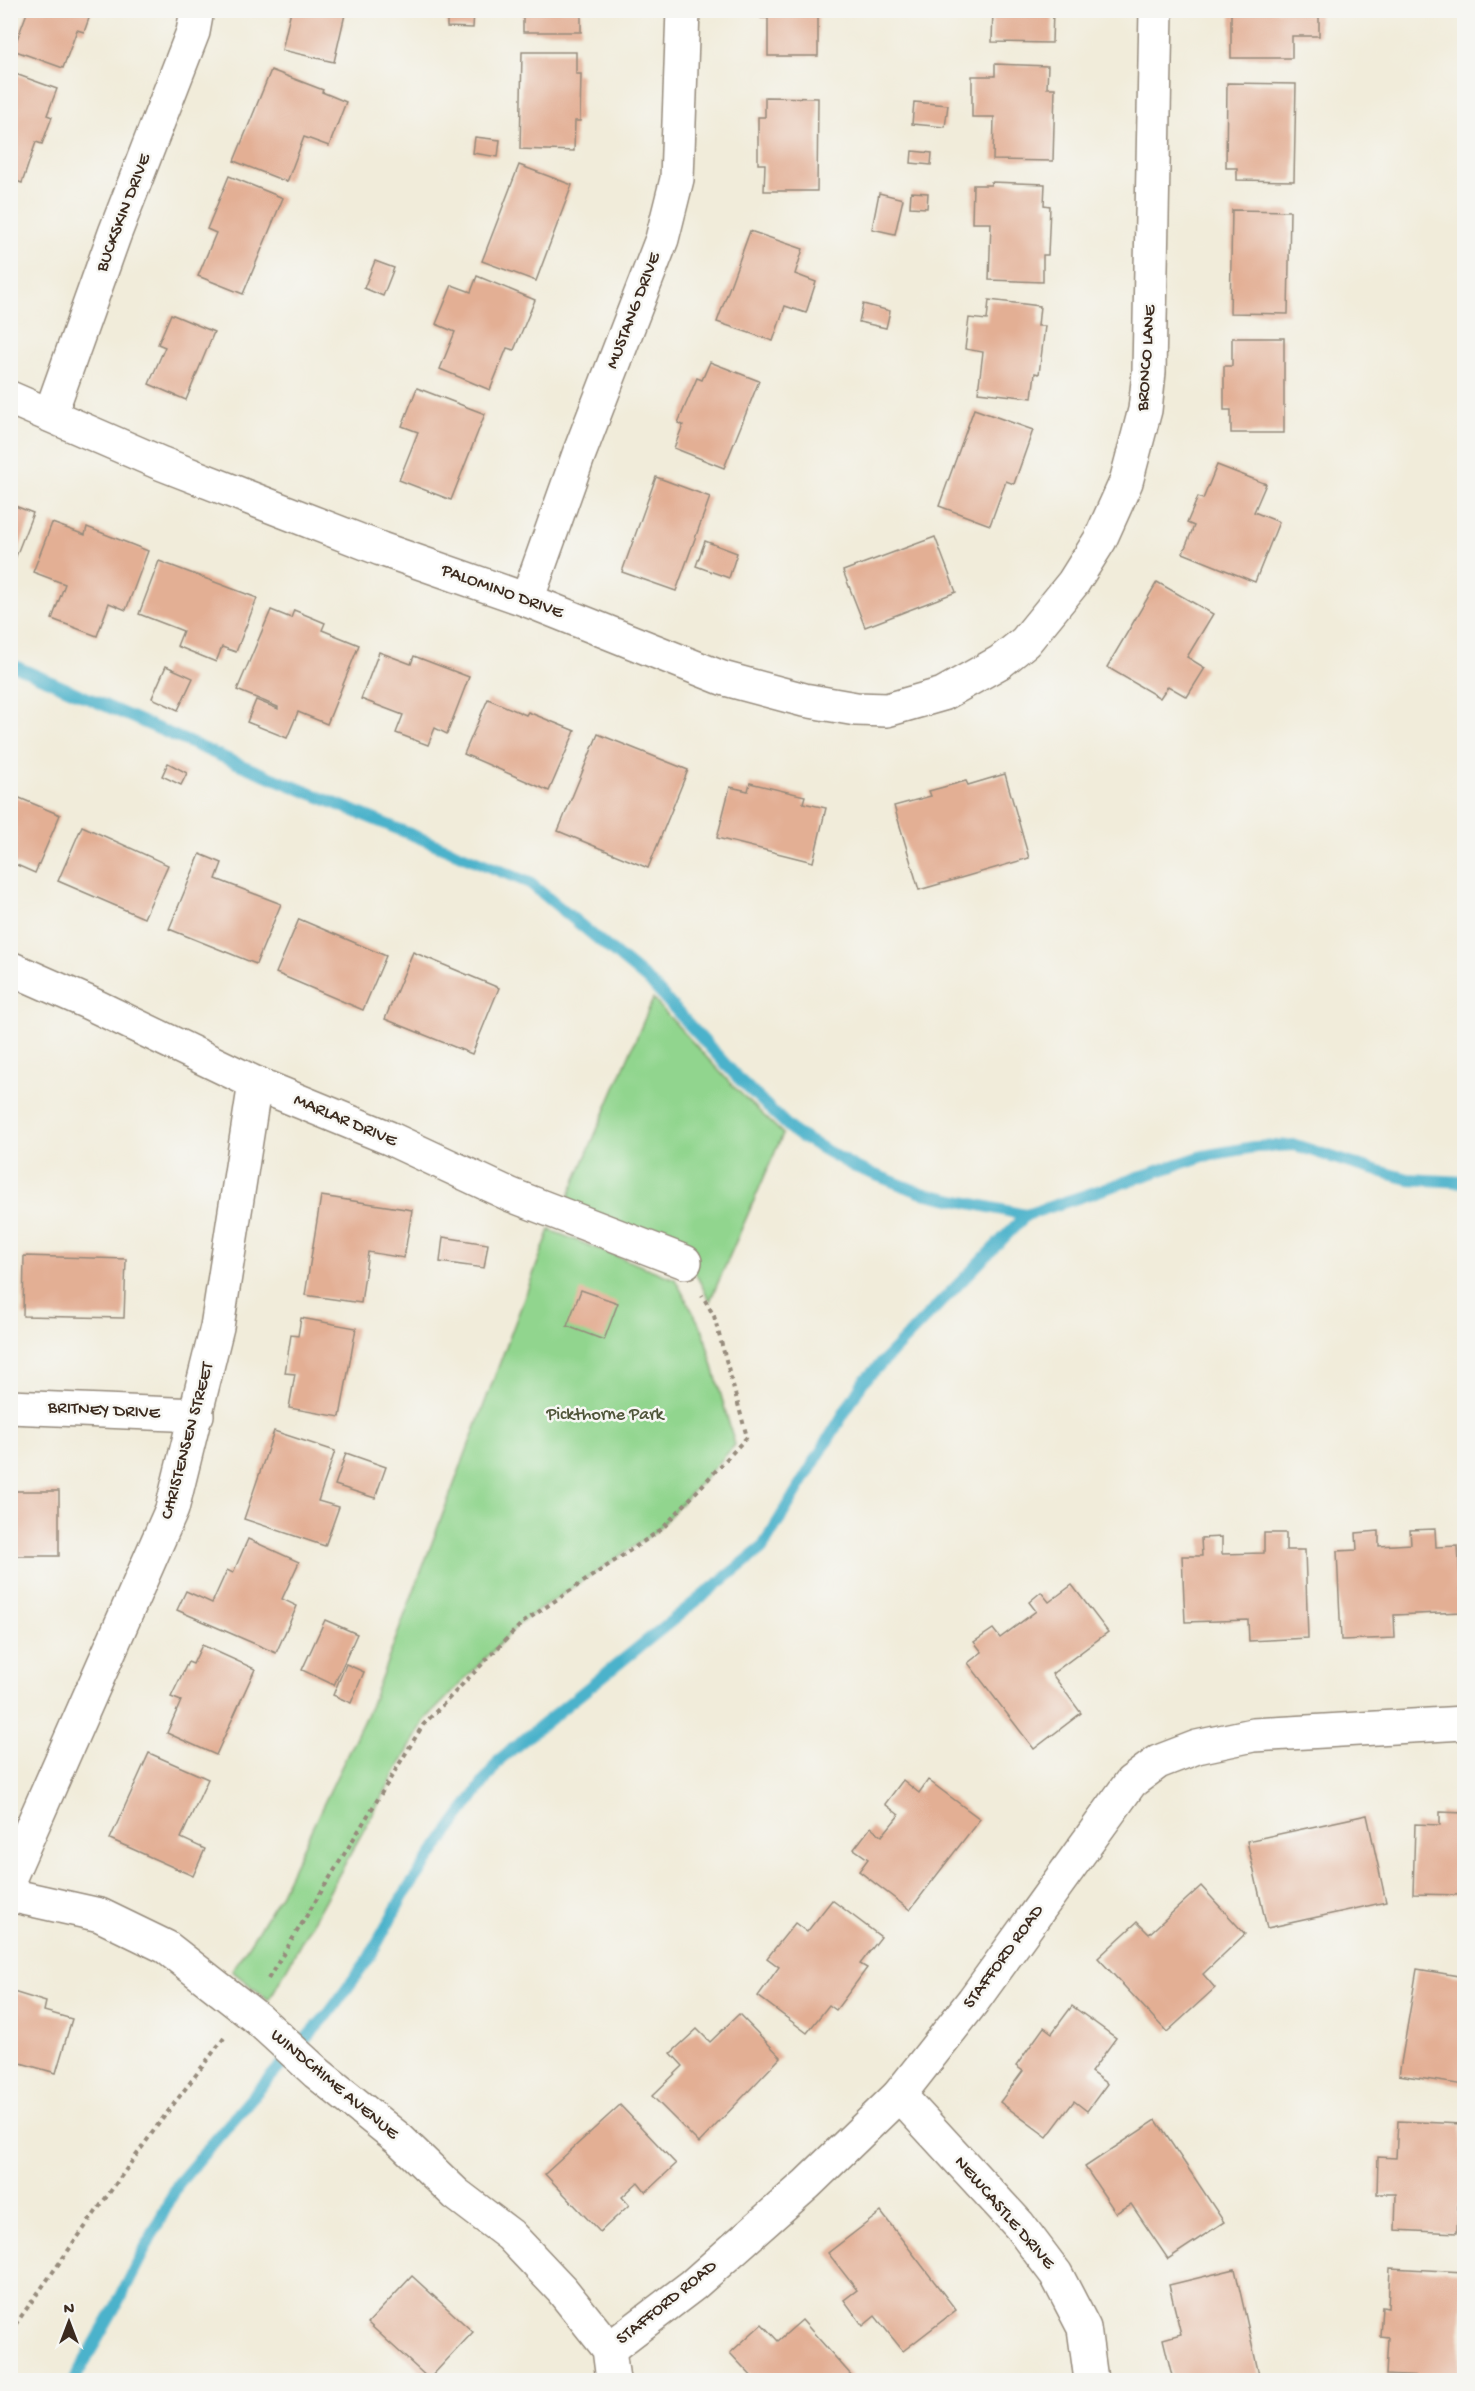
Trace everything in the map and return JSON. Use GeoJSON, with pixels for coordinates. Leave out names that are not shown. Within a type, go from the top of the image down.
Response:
{"type":"FeatureCollection","features":[{"type":"Feature","properties":{"kind":"street","name":"BUCKSKIN DRIVE"},"geometry":{"type":"LineString","coordinates":[[50,415],[115,233],[193,32],[197,10]]}},
{"type":"Feature","properties":{"kind":"street","name":"MUSTANG DRIVE"},"geometry":{"type":"LineString","coordinates":[[527,600],[579,454],[662,238],[677,179],[683,10]]}},
{"type":"Feature","properties":{"kind":"street","name":"BRONCO LANE"},"geometry":{"type":"LineString","coordinates":[[1000,662],[1025,642],[1066,592],[1100,540],[1126,482],[1145,410],[1149,372],[1156,10]]}},
{"type":"Feature","properties":{"kind":"street","name":"PALOMINO DRIVE"},"geometry":{"type":"LineString","coordinates":[[10,398],[171,468],[381,549],[527,600],[722,678],[804,700],[856,709],[887,710],[943,694],[1000,662]]}},
{"type":"Feature","properties":{"kind":"street","name":"MARLAR DRIVE"},"geometry":{"type":"LineString","coordinates":[[10,968],[87,1002],[255,1083],[389,1138],[512,1195],[685,1262]]}},
{"type":"Feature","properties":{"kind":"street","name":"CHRISTENSEN STREET"},"geometry":{"type":"LineString","coordinates":[[10,1877],[172,1509],[217,1327],[255,1083]]}},
{"type":"Feature","properties":{"kind":"street","name":"BRITNEY DRIVE"},"geometry":{"type":"LineString","coordinates":[[10,1407],[196,1415]]}},
{"type":"Feature","properties":{"kind":"street","name":"STAFFORD ROAD"},"geometry":{"type":"LineString","coordinates":[[611,2365],[693,2285],[807,2184],[899,2095],[973,2001],[1131,1782],[1158,1762],[1197,1747],[1253,1735],[1464,1723]]}},
{"type":"Feature","properties":{"kind":"street","name":"WINDCHIME AVENUE"},"geometry":{"type":"LineString","coordinates":[[10,1895],[100,1915],[166,1947],[245,2009],[317,2073],[399,2139],[456,2194],[510,2235],[562,2290],[611,2365]]}},
{"type":"Feature","properties":{"kind":"street","name":"NEWCASTLE DRIVE"},"geometry":{"type":"LineString","coordinates":[[899,2095],[1019,2225],[1056,2274],[1084,2328],[1091,2380]]}},
{"type":"Feature","properties":{"kind":"path"},"geometry":{"type":"LineString","coordinates":[[10,2332],[160,2122],[271,1976],[423,1725],[522,1623],[662,1529],[747,1437],[714,1316],[685,1262]]}},
{"type":"Feature","properties":{"kind":"green space"},"geometry":{"type":"Polygon","coordinates":[[[653,999],[733,1086],[783,1134],[710,1301],[684,1252],[565,1205],[653,999]]]}},
{"type":"Feature","properties":{"kind":"green space","name":"Pickthorne Park"},"geometry":{"type":"Polygon","coordinates":[[[550,1230],[675,1279],[703,1331],[735,1445],[654,1533],[521,1622],[425,1720],[269,2000],[232,1971],[279,1897],[370,1707],[550,1230]]]}},
{"type":"Feature","properties":{"kind":"building"},"geometry":{"type":"Polygon","coordinates":[[[28,10],[92,10],[84,32],[77,30],[63,68],[13,50],[28,10]]]}},
{"type":"Feature","properties":{"kind":"building"},"geometry":{"type":"Polygon","coordinates":[[[291,10],[346,10],[334,62],[282,50],[291,10]]]}},
{"type":"Feature","properties":{"kind":"building"},"geometry":{"type":"Polygon","coordinates":[[[447,10],[474,10],[473,28],[447,27],[447,10]]]}},
{"type":"Feature","properties":{"kind":"building"},"geometry":{"type":"Polygon","coordinates":[[[523,10],[581,10],[581,32],[523,32],[523,10]]]}},
{"type":"Feature","properties":{"kind":"building"},"geometry":{"type":"Polygon","coordinates":[[[761,10],[818,10],[818,56],[768,56],[768,18],[761,18],[761,10]]]}},
{"type":"Feature","properties":{"kind":"building"},"geometry":{"type":"Polygon","coordinates":[[[993,10],[1053,10],[1052,43],[992,42],[993,10]]]}},
{"type":"Feature","properties":{"kind":"building"},"geometry":{"type":"Polygon","coordinates":[[[1231,10],[1319,10],[1319,36],[1292,36],[1292,58],[1231,58],[1231,10]]]}},
{"type":"Feature","properties":{"kind":"building"},"geometry":{"type":"Polygon","coordinates":[[[522,52],[576,52],[576,74],[581,74],[580,121],[575,121],[574,151],[520,149],[522,52]]]}},
{"type":"Feature","properties":{"kind":"building"},"geometry":{"type":"Polygon","coordinates":[[[995,64],[1048,66],[1047,88],[1055,88],[1053,161],[993,160],[994,117],[972,117],[972,76],[995,76],[995,64]]]}},
{"type":"Feature","properties":{"kind":"building"},"geometry":{"type":"Polygon","coordinates":[[[271,70],[323,90],[322,92],[346,102],[329,146],[304,137],[287,182],[234,161],[271,70]]]}},
{"type":"Feature","properties":{"kind":"building"},"geometry":{"type":"Polygon","coordinates":[[[10,72],[57,89],[47,115],[52,117],[42,144],[36,142],[22,183],[10,179],[10,72]]]}},
{"type":"Feature","properties":{"kind":"building"},"geometry":{"type":"Polygon","coordinates":[[[1227,83],[1296,84],[1294,181],[1237,180],[1237,168],[1226,168],[1227,83]]]}},
{"type":"Feature","properties":{"kind":"building"},"geometry":{"type":"Polygon","coordinates":[[[765,97],[818,98],[817,191],[764,191],[765,164],[758,164],[758,117],[765,117],[765,97]]]}},
{"type":"Feature","properties":{"kind":"building"},"geometry":{"type":"Polygon","coordinates":[[[914,102],[948,105],[945,127],[912,124],[914,102]]]}},
{"type":"Feature","properties":{"kind":"building"},"geometry":{"type":"Polygon","coordinates":[[[475,137],[500,140],[498,157],[473,153],[475,137]]]}},
{"type":"Feature","properties":{"kind":"building"},"geometry":{"type":"Polygon","coordinates":[[[912,151],[932,153],[931,165],[911,163],[912,151]]]}},
{"type":"Feature","properties":{"kind":"building"},"geometry":{"type":"Polygon","coordinates":[[[519,165],[572,185],[536,281],[482,261],[519,165]]]}},
{"type":"Feature","properties":{"kind":"building"},"geometry":{"type":"Polygon","coordinates":[[[229,176],[283,198],[243,294],[198,276],[216,233],[207,229],[229,176]]]}},
{"type":"Feature","properties":{"kind":"building"},"geometry":{"type":"Polygon","coordinates":[[[991,182],[1045,184],[1044,205],[1050,206],[1048,255],[1043,255],[1043,282],[989,280],[991,223],[972,223],[973,185],[991,185],[991,182]]]}},
{"type":"Feature","properties":{"kind":"building"},"geometry":{"type":"Polygon","coordinates":[[[911,192],[928,193],[927,208],[910,207],[911,192]]]}},
{"type":"Feature","properties":{"kind":"building"},"geometry":{"type":"Polygon","coordinates":[[[879,193],[903,199],[895,234],[872,229],[879,193]]]}},
{"type":"Feature","properties":{"kind":"building"},"geometry":{"type":"Polygon","coordinates":[[[1232,210],[1290,211],[1288,314],[1230,313],[1232,210]]]}},
{"type":"Feature","properties":{"kind":"building"},"geometry":{"type":"Polygon","coordinates":[[[750,231],[803,249],[795,274],[816,282],[806,313],[785,306],[773,341],[717,322],[750,231]]]}},
{"type":"Feature","properties":{"kind":"building"},"geometry":{"type":"Polygon","coordinates":[[[375,261],[394,268],[383,296],[364,288],[375,261]]]}},
{"type":"Feature","properties":{"kind":"building"},"geometry":{"type":"Polygon","coordinates":[[[477,276],[535,300],[514,350],[507,348],[490,390],[440,369],[455,332],[436,324],[452,285],[471,292],[477,276]]]}},
{"type":"Feature","properties":{"kind":"building"},"geometry":{"type":"Polygon","coordinates":[[[989,300],[1040,306],[1038,326],[1045,326],[1039,374],[1035,373],[1032,398],[978,392],[983,352],[965,349],[969,318],[987,320],[989,300]]]}},
{"type":"Feature","properties":{"kind":"building"},"geometry":{"type":"Polygon","coordinates":[[[863,304],[890,311],[886,328],[859,322],[863,304]]]}},
{"type":"Feature","properties":{"kind":"building"},"geometry":{"type":"Polygon","coordinates":[[[171,314],[214,332],[186,400],[149,384],[165,347],[158,344],[171,314]]]}},
{"type":"Feature","properties":{"kind":"building"},"geometry":{"type":"Polygon","coordinates":[[[1232,338],[1284,338],[1284,433],[1231,433],[1231,410],[1224,410],[1224,366],[1232,366],[1232,338]]]}},
{"type":"Feature","properties":{"kind":"building"},"geometry":{"type":"Polygon","coordinates":[[[710,362],[759,381],[724,468],[674,448],[683,425],[678,423],[697,378],[702,380],[710,362]]]}},
{"type":"Feature","properties":{"kind":"building"},"geometry":{"type":"Polygon","coordinates":[[[417,388],[485,414],[451,500],[399,480],[418,432],[402,426],[417,388]]]}},
{"type":"Feature","properties":{"kind":"building"},"geometry":{"type":"Polygon","coordinates":[[[974,409],[1033,430],[1014,484],[1006,481],[990,525],[939,506],[974,409]]]}},
{"type":"Feature","properties":{"kind":"building"},"geometry":{"type":"Polygon","coordinates":[[[1217,465],[1266,484],[1254,512],[1279,522],[1255,582],[1183,553],[1194,526],[1187,523],[1198,497],[1203,499],[1217,465]]]}},
{"type":"Feature","properties":{"kind":"building"},"geometry":{"type":"Polygon","coordinates":[[[656,477],[710,497],[676,591],[622,572],[656,477]]]}},
{"type":"Feature","properties":{"kind":"building"},"geometry":{"type":"Polygon","coordinates":[[[10,504],[33,513],[11,569],[10,569],[10,504]]]}},
{"type":"Feature","properties":{"kind":"building"},"geometry":{"type":"Polygon","coordinates":[[[52,523],[85,535],[87,527],[148,551],[126,610],[109,603],[97,636],[52,619],[65,584],[33,572],[52,523]]]}},
{"type":"Feature","properties":{"kind":"building"},"geometry":{"type":"Polygon","coordinates":[[[935,537],[956,592],[865,627],[843,571],[935,537]]]}},
{"type":"Feature","properties":{"kind":"building"},"geometry":{"type":"Polygon","coordinates":[[[705,541],[737,553],[729,578],[696,566],[705,541]]]}},
{"type":"Feature","properties":{"kind":"building"},"geometry":{"type":"Polygon","coordinates":[[[159,561],[257,598],[236,652],[222,647],[216,662],[177,646],[183,631],[139,614],[159,561]]]}},
{"type":"Feature","properties":{"kind":"building"},"geometry":{"type":"Polygon","coordinates":[[[1157,582],[1213,614],[1187,657],[1205,668],[1187,697],[1168,686],[1160,698],[1107,667],[1157,582]]]}},
{"type":"Feature","properties":{"kind":"building"},"geometry":{"type":"Polygon","coordinates":[[[271,610],[291,618],[294,610],[325,623],[322,630],[359,645],[327,724],[298,712],[287,738],[247,722],[256,700],[278,709],[278,707],[237,690],[271,610]]]}},
{"type":"Feature","properties":{"kind":"building"},"geometry":{"type":"Polygon","coordinates":[[[379,652],[411,664],[414,656],[469,677],[447,734],[435,728],[428,745],[396,733],[403,715],[361,699],[379,652]]]}},
{"type":"Feature","properties":{"kind":"building"},"geometry":{"type":"Polygon","coordinates":[[[166,666],[193,678],[178,710],[152,698],[166,666]]]}},
{"type":"Feature","properties":{"kind":"building"},"geometry":{"type":"Polygon","coordinates":[[[488,699],[526,715],[528,712],[575,731],[549,791],[464,754],[488,699]]]}},
{"type":"Feature","properties":{"kind":"building"},"geometry":{"type":"Polygon","coordinates":[[[598,734],[688,770],[648,868],[558,831],[598,734]]]}},
{"type":"Feature","properties":{"kind":"building"},"geometry":{"type":"Polygon","coordinates":[[[168,763],[187,773],[181,785],[162,776],[168,763]]]}},
{"type":"Feature","properties":{"kind":"building"},"geometry":{"type":"Polygon","coordinates":[[[1005,774],[1029,858],[919,890],[894,806],[931,796],[929,791],[966,781],[968,785],[1005,774]]]}},
{"type":"Feature","properties":{"kind":"building"},"geometry":{"type":"Polygon","coordinates":[[[750,783],[805,796],[803,803],[826,808],[813,862],[717,838],[730,787],[748,791],[750,783]]]}},
{"type":"Feature","properties":{"kind":"building"},"geometry":{"type":"Polygon","coordinates":[[[10,794],[60,815],[35,873],[10,862],[10,794]]]}},
{"type":"Feature","properties":{"kind":"building"},"geometry":{"type":"Polygon","coordinates":[[[82,826],[168,865],[144,918],[58,881],[82,826]]]}},
{"type":"Feature","properties":{"kind":"building"},"geometry":{"type":"Polygon","coordinates":[[[200,854],[222,863],[216,879],[281,904],[256,964],[169,929],[200,854]]]}},
{"type":"Feature","properties":{"kind":"building"},"geometry":{"type":"Polygon","coordinates":[[[299,919],[386,956],[363,1010],[276,973],[299,919]]]}},
{"type":"Feature","properties":{"kind":"building"},"geometry":{"type":"Polygon","coordinates":[[[413,952],[499,988],[472,1054],[385,1019],[413,952]]]}},
{"type":"Feature","properties":{"kind":"building"},"geometry":{"type":"Polygon","coordinates":[[[321,1196],[412,1210],[404,1258],[368,1252],[361,1303],[305,1295],[321,1196]]]}},
{"type":"Feature","properties":{"kind":"building"},"geometry":{"type":"Polygon","coordinates":[[[443,1237],[488,1244],[484,1268],[440,1262],[443,1237]]]}},
{"type":"Feature","properties":{"kind":"building"},"geometry":{"type":"Polygon","coordinates":[[[24,1256],[126,1259],[124,1318],[23,1316],[24,1256]]]}},
{"type":"Feature","properties":{"kind":"building"},"geometry":{"type":"Polygon","coordinates":[[[581,1290],[618,1303],[604,1340],[567,1326],[581,1290]]]}},
{"type":"Feature","properties":{"kind":"building"},"geometry":{"type":"Polygon","coordinates":[[[301,1318],[356,1328],[340,1417],[289,1408],[295,1374],[285,1373],[291,1335],[298,1336],[301,1318]]]}},
{"type":"Feature","properties":{"kind":"building"},"geometry":{"type":"Polygon","coordinates":[[[274,1431],[335,1451],[318,1501],[339,1507],[325,1546],[244,1519],[274,1431]]]}},
{"type":"Feature","properties":{"kind":"building"},"geometry":{"type":"Polygon","coordinates":[[[346,1453],[386,1467],[375,1498],[335,1485],[346,1453]]]}},
{"type":"Feature","properties":{"kind":"building"},"geometry":{"type":"Polygon","coordinates":[[[10,1491],[59,1491],[59,1556],[10,1556],[10,1491]]]}},
{"type":"Feature","properties":{"kind":"building"},"geometry":{"type":"Polygon","coordinates":[[[1435,1529],[1436,1547],[1458,1546],[1462,1612],[1394,1615],[1395,1638],[1341,1640],[1337,1551],[1357,1550],[1356,1533],[1379,1531],[1379,1546],[1411,1544],[1410,1530],[1435,1529]]]}},
{"type":"Feature","properties":{"kind":"building"},"geometry":{"type":"Polygon","coordinates":[[[1264,1533],[1286,1533],[1286,1550],[1305,1550],[1308,1638],[1249,1641],[1248,1620],[1185,1622],[1182,1556],[1202,1556],[1201,1538],[1222,1537],[1222,1554],[1264,1553],[1264,1533]]]}},
{"type":"Feature","properties":{"kind":"building"},"geometry":{"type":"Polygon","coordinates":[[[248,1539],[299,1562],[282,1599],[297,1606],[276,1653],[177,1610],[186,1591],[212,1603],[227,1570],[233,1573],[248,1539]]]}},
{"type":"Feature","properties":{"kind":"building"},"geometry":{"type":"Polygon","coordinates":[[[1072,1585],[1108,1632],[1052,1674],[1081,1713],[1034,1749],[968,1663],[982,1652],[974,1642],[993,1629],[1000,1638],[1036,1611],[1029,1602],[1041,1592],[1049,1602],[1072,1585]]]}},
{"type":"Feature","properties":{"kind":"building"},"geometry":{"type":"Polygon","coordinates":[[[325,1620],[357,1634],[334,1685],[302,1670],[325,1620]]]}},
{"type":"Feature","properties":{"kind":"building"},"geometry":{"type":"Polygon","coordinates":[[[202,1645],[255,1669],[216,1755],[167,1733],[181,1701],[171,1697],[188,1662],[193,1664],[202,1645]]]}},
{"type":"Feature","properties":{"kind":"building"},"geometry":{"type":"Polygon","coordinates":[[[346,1664],[364,1672],[351,1703],[333,1695],[346,1664]]]}},
{"type":"Feature","properties":{"kind":"building"},"geometry":{"type":"Polygon","coordinates":[[[149,1753],[208,1779],[181,1838],[205,1849],[193,1876],[110,1839],[149,1753]]]}},
{"type":"Feature","properties":{"kind":"building"},"geometry":{"type":"Polygon","coordinates":[[[903,1780],[919,1793],[928,1780],[980,1819],[910,1910],[859,1871],[868,1859],[854,1849],[871,1827],[882,1836],[899,1815],[885,1804],[903,1780]]]}},
{"type":"Feature","properties":{"kind":"building"},"geometry":{"type":"Polygon","coordinates":[[[1440,1812],[1464,1813],[1464,1895],[1413,1894],[1415,1824],[1440,1825],[1440,1812]]]}},
{"type":"Feature","properties":{"kind":"building"},"geometry":{"type":"Polygon","coordinates":[[[1367,1815],[1386,1902],[1267,1928],[1247,1841],[1367,1815]]]}},
{"type":"Feature","properties":{"kind":"building"},"geometry":{"type":"Polygon","coordinates":[[[1201,1886],[1245,1934],[1203,1974],[1215,1988],[1167,2032],[1098,1958],[1137,1922],[1149,1934],[1201,1886]]]}},
{"type":"Feature","properties":{"kind":"building"},"geometry":{"type":"Polygon","coordinates":[[[832,1900],[881,1937],[860,1964],[867,1968],[836,2010],[829,2005],[807,2033],[758,1996],[779,1967],[767,1958],[795,1923],[807,1932],[832,1900]]]}},
{"type":"Feature","properties":{"kind":"building"},"geometry":{"type":"Polygon","coordinates":[[[1417,1969],[1464,1977],[1464,2085],[1399,2075],[1417,1969]]]}},
{"type":"Feature","properties":{"kind":"building"},"geometry":{"type":"Polygon","coordinates":[[[10,1991],[46,2002],[44,2011],[72,2019],[56,2073],[10,2060],[10,1991]]]}},
{"type":"Feature","properties":{"kind":"building"},"geometry":{"type":"Polygon","coordinates":[[[1072,2006],[1116,2038],[1091,2072],[1107,2084],[1087,2111],[1074,2101],[1047,2137],[1000,2102],[1023,2071],[1016,2066],[1044,2027],[1052,2033],[1072,2006]]]}},
{"type":"Feature","properties":{"kind":"building"},"geometry":{"type":"Polygon","coordinates":[[[739,2014],[781,2057],[699,2143],[652,2096],[683,2066],[671,2053],[697,2029],[710,2042],[739,2014]]]}},
{"type":"Feature","properties":{"kind":"building"},"geometry":{"type":"Polygon","coordinates":[[[620,2105],[676,2164],[646,2192],[638,2182],[622,2197],[629,2205],[600,2232],[545,2174],[620,2105]]]}},
{"type":"Feature","properties":{"kind":"building"},"geometry":{"type":"Polygon","coordinates":[[[1156,2120],[1224,2222],[1168,2259],[1131,2204],[1116,2213],[1085,2167],[1156,2120]]]}},
{"type":"Feature","properties":{"kind":"building"},"geometry":{"type":"Polygon","coordinates":[[[1398,2121],[1462,2124],[1464,2206],[1458,2206],[1457,2233],[1395,2230],[1396,2194],[1377,2194],[1378,2157],[1396,2158],[1398,2121]]]}},
{"type":"Feature","properties":{"kind":"building"},"geometry":{"type":"Polygon","coordinates":[[[881,2212],[956,2310],[903,2351],[875,2316],[863,2326],[844,2300],[857,2290],[828,2253],[881,2212]]]}},
{"type":"Feature","properties":{"kind":"building"},"geometry":{"type":"Polygon","coordinates":[[[1390,2268],[1464,2272],[1458,2379],[1386,2375],[1388,2337],[1380,2336],[1382,2307],[1388,2308],[1390,2268]]]}},
{"type":"Feature","properties":{"kind":"building"},"geometry":{"type":"Polygon","coordinates":[[[1235,2269],[1259,2375],[1234,2380],[1173,2380],[1163,2339],[1181,2334],[1169,2285],[1235,2269]]]}},
{"type":"Feature","properties":{"kind":"building"},"geometry":{"type":"Polygon","coordinates":[[[412,2276],[473,2332],[429,2379],[368,2323],[412,2276]]]}},
{"type":"Feature","properties":{"kind":"building"},"geometry":{"type":"Polygon","coordinates":[[[802,2320],[852,2376],[847,2380],[755,2380],[730,2353],[762,2324],[778,2341],[802,2320]]]}},
{"type":"Feature","properties":{"kind":"waterway"},"geometry":{"type":"LineString","coordinates":[[10,664],[241,765],[530,883],[651,983],[739,1079],[795,1133],[855,1167],[922,1193],[1026,1215]]}},
{"type":"Feature","properties":{"kind":"waterway"},"geometry":{"type":"LineString","coordinates":[[74,2380],[115,2308],[178,2184],[254,2095],[330,2012],[369,1958],[403,1896],[500,1759],[762,1548],[863,1382],[1026,1215],[1203,1156],[1254,1147],[1295,1145],[1408,1179],[1464,1182]]}}]}
